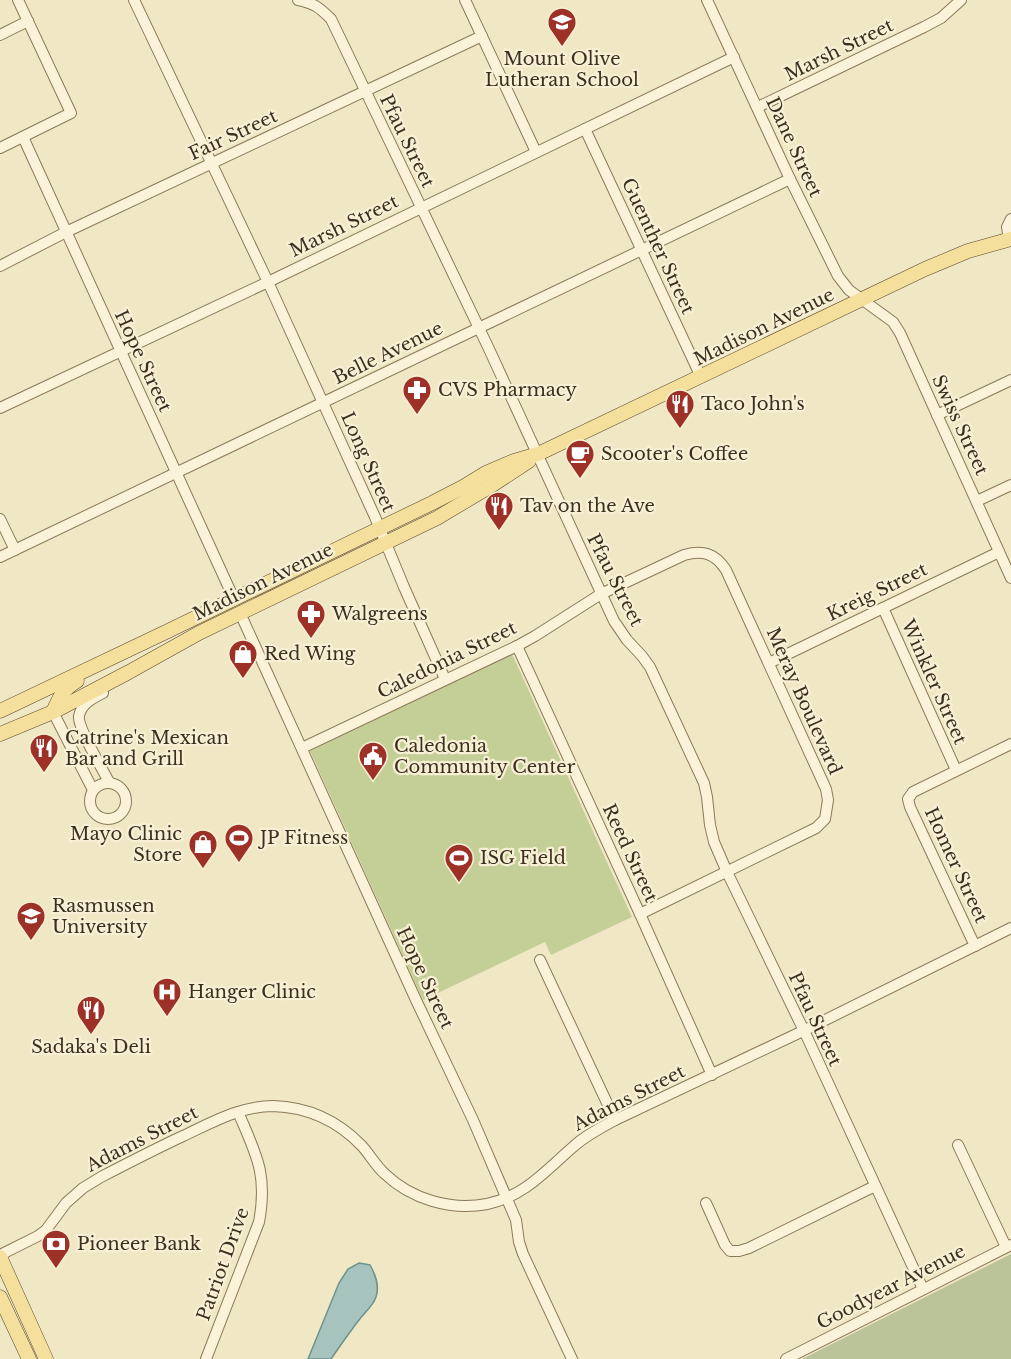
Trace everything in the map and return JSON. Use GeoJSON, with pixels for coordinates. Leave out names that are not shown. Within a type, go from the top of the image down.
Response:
{"type":"FeatureCollection","features":[{"type":"Feature","properties":{"kind":"main road","name":"Madison Avenue"},"geometry":{"type":"LineString","coordinates":[[0,711],[463,488],[486,473],[538,454],[948,259],[1010,240]]}},
{"type":"Feature","properties":{"kind":"main road","name":"Madison Avenue"},"geometry":{"type":"LineString","coordinates":[[0,734],[53,712],[200,633],[437,518],[518,469],[538,454]]}},
{"type":"Feature","properties":{"kind":"main road"},"geometry":{"type":"LineString","coordinates":[[163,653],[184,635],[225,612],[234,598]]}},
{"type":"Feature","properties":{"kind":"main road"},"geometry":{"type":"LineString","coordinates":[[53,712],[59,696],[70,685],[168,631]]}},
{"type":"Feature","properties":{"kind":"main road"},"geometry":{"type":"LineString","coordinates":[[0,1256],[46,1359]]}},
{"type":"Feature","properties":{"kind":"main road"},"geometry":{"type":"LineString","coordinates":[[0,1297],[29,1359]]}},
{"type":"Feature","properties":{"kind":"street"},"geometry":{"type":"LineString","coordinates":[[0,148],[71,114],[18,0]]}},
{"type":"Feature","properties":{"kind":"street","name":"Long Street"},"geometry":{"type":"LineString","coordinates":[[134,0],[323,402],[445,679]]}},
{"type":"Feature","properties":{"kind":"street","name":"Pfau Street"},"geometry":{"type":"LineString","coordinates":[[298,0],[309,2],[320,8],[331,19],[538,454],[614,621],[650,667],[704,783],[712,834],[727,872],[923,1289]]}},
{"type":"Feature","properties":{"kind":"street"},"geometry":{"type":"LineString","coordinates":[[465,0],[536,152]]}},
{"type":"Feature","properties":{"kind":"street","name":"Dane Street"},"geometry":{"type":"LineString","coordinates":[[707,0],[838,276],[849,290],[862,300]]}},
{"type":"Feature","properties":{"kind":"street","name":"Marsh Street"},"geometry":{"type":"LineString","coordinates":[[758,107],[924,27],[941,18],[962,0]]}},
{"type":"Feature","properties":{"kind":"street"},"geometry":{"type":"LineString","coordinates":[[0,35],[28,21]]}},
{"type":"Feature","properties":{"kind":"street","name":"Fair Street"},"geometry":{"type":"LineString","coordinates":[[0,266],[66,232],[482,36]]}},
{"type":"Feature","properties":{"kind":"street","name":"Marsh Street"},"geometry":{"type":"LineString","coordinates":[[0,408],[268,282],[734,57]]}},
{"type":"Feature","properties":{"kind":"street","name":"Guenther Street"},"geometry":{"type":"LineString","coordinates":[[585,129],[701,377]]}},
{"type":"Feature","properties":{"kind":"street","name":"Hope Street"},"geometry":{"type":"LineString","coordinates":[[23,137],[234,598]]}},
{"type":"Feature","properties":{"kind":"street","name":"Belle Avenue"},"geometry":{"type":"LineString","coordinates":[[0,557],[790,179]]}},
{"type":"Feature","properties":{"kind":"street","name":"Madison Avenue"},"geometry":{"type":"LineString","coordinates":[[1010,240],[1007,227],[1011,219]]}},
{"type":"Feature","properties":{"kind":"street","name":"Swiss Street"},"geometry":{"type":"LineString","coordinates":[[862,300],[893,322],[900,333],[1011,578]]}},
{"type":"Feature","properties":{"kind":"street"},"geometry":{"type":"LineString","coordinates":[[937,415],[1011,380]]}},
{"type":"Feature","properties":{"kind":"street"},"geometry":{"type":"LineString","coordinates":[[977,501],[1011,485]]}},
{"type":"Feature","properties":{"kind":"street"},"geometry":{"type":"LineString","coordinates":[[0,519],[15,550]]}},
{"type":"Feature","properties":{"kind":"street","name":"Meray Boulevard"},"geometry":{"type":"LineString","coordinates":[[601,594],[684,555],[697,552],[708,554],[720,561],[826,789],[828,800],[825,819],[816,828],[640,914]]}},
{"type":"Feature","properties":{"kind":"street","name":"Kreig Street"},"geometry":{"type":"LineString","coordinates":[[769,663],[999,552]]}},
{"type":"Feature","properties":{"kind":"street","name":"Caledonia Street"},"geometry":{"type":"LineString","coordinates":[[302,748],[517,646],[601,594]]}},
{"type":"Feature","properties":{"kind":"street","name":"Winkler Street"},"geometry":{"type":"LineString","coordinates":[[882,608],[956,770]]}},
{"type":"Feature","properties":{"kind":"street","name":"Hope Street"},"geometry":{"type":"LineString","coordinates":[[240,614],[418,1006],[473,1120],[516,1220],[523,1254],[572,1359]]}},
{"type":"Feature","properties":{"kind":"street","name":"Reed Street"},"geometry":{"type":"LineString","coordinates":[[517,646],[712,1075]]}},
{"type":"Feature","properties":{"kind":"street"},"geometry":{"type":"LineString","coordinates":[[109,782],[81,728],[79,716],[85,704],[119,685],[129,672]]}},
{"type":"Feature","properties":{"kind":"street"},"geometry":{"type":"LineString","coordinates":[[53,712],[93,790]]}},
{"type":"Feature","properties":{"kind":"street"},"geometry":{"type":"LineString","coordinates":[[956,770],[1011,744]]}},
{"type":"Feature","properties":{"kind":"street","name":"Homer Street"},"geometry":{"type":"LineString","coordinates":[[956,770],[913,792],[908,799],[975,946]]}},
{"type":"Feature","properties":{"kind":"street"},"geometry":{"type":"LineString","coordinates":[[114,783],[122,789],[127,798],[125,809],[117,817],[106,819],[95,814],[90,804],[93,790],[100,784],[114,783]]}},
{"type":"Feature","properties":{"kind":"street","name":"Adams Street"},"geometry":{"type":"LineString","coordinates":[[0,1256],[46,1230],[66,1203],[83,1188],[101,1177],[238,1112],[272,1106],[303,1109],[322,1117],[343,1130],[384,1173],[416,1195],[435,1202],[460,1206],[486,1204],[506,1198],[528,1187],[574,1145],[615,1120],[803,1031],[1011,928]]}},
{"type":"Feature","properties":{"kind":"street"},"geometry":{"type":"LineString","coordinates":[[540,960],[615,1120]]}},
{"type":"Feature","properties":{"kind":"street","name":"Patriot Drive"},"geometry":{"type":"LineString","coordinates":[[206,1359],[259,1222],[263,1201],[262,1178],[257,1154],[238,1112]]}},
{"type":"Feature","properties":{"kind":"street"},"geometry":{"type":"LineString","coordinates":[[958,1145],[1009,1246]]}},
{"type":"Feature","properties":{"kind":"street"},"geometry":{"type":"LineString","coordinates":[[706,1203],[725,1245],[730,1251],[738,1251],[749,1248],[875,1186]]}},
{"type":"Feature","properties":{"kind":"street","name":"Goodyear Avenue"},"geometry":{"type":"LineString","coordinates":[[786,1359],[1009,1246]]}},
{"type":"Feature","properties":{"kind":"green space","name":"ISG Field"},"geometry":{"type":"Polygon","coordinates":[[[512,654],[632,917],[551,955],[545,942],[423,1000],[310,751],[512,654]]]}},
{"type":"Feature","properties":{"kind":"green space"},"geometry":{"type":"Polygon","coordinates":[[[1011,1254],[1011,1359],[802,1359],[1011,1254]]]}},
{"type":"Feature","properties":{"kind":"water"},"geometry":{"type":"Polygon","coordinates":[[[359,1263],[370,1265],[374,1272],[377,1288],[375,1300],[331,1359],[308,1359],[339,1283],[348,1269],[359,1263]]]}},
{"type":"Feature","properties":{"kind":"place","name":"Mount Olive Lutheran School"},"geometry":{"type":"Point","coordinates":[562,48]}},
{"type":"Feature","properties":{"kind":"place","name":"CVS Pharmacy"},"geometry":{"type":"Point","coordinates":[417,416]}},
{"type":"Feature","properties":{"kind":"place","name":"Taco John's"},"geometry":{"type":"Point","coordinates":[680,430]}},
{"type":"Feature","properties":{"kind":"place","name":"Scooter's Coffee"},"geometry":{"type":"Point","coordinates":[580,480]}},
{"type":"Feature","properties":{"kind":"place","name":"Tav on the Ave"},"geometry":{"type":"Point","coordinates":[499,532]}},
{"type":"Feature","properties":{"kind":"place","name":"Walgreens"},"geometry":{"type":"Point","coordinates":[311,640]}},
{"type":"Feature","properties":{"kind":"place","name":"Red Wing"},"geometry":{"type":"Point","coordinates":[243,680]}},
{"type":"Feature","properties":{"kind":"place","name":"Catrine's Mexican Bar and Grill"},"geometry":{"type":"Point","coordinates":[44,774]}},
{"type":"Feature","properties":{"kind":"place","name":"Caledonia Community Center"},"geometry":{"type":"Point","coordinates":[373,782]}},
{"type":"Feature","properties":{"kind":"place","name":"JP Fitness"},"geometry":{"type":"Point","coordinates":[239,864]}},
{"type":"Feature","properties":{"kind":"place","name":"Mayo Clinic Store"},"geometry":{"type":"Point","coordinates":[203,870]}},
{"type":"Feature","properties":{"kind":"place","name":"ISG Field"},"geometry":{"type":"Point","coordinates":[459,884]}},
{"type":"Feature","properties":{"kind":"place","name":"Rasmussen University"},"geometry":{"type":"Point","coordinates":[31,942]}},
{"type":"Feature","properties":{"kind":"place","name":"Hanger Clinic"},"geometry":{"type":"Point","coordinates":[167,1018]}},
{"type":"Feature","properties":{"kind":"place","name":"Sadaka's Deli"},"geometry":{"type":"Point","coordinates":[91,1036]}},
{"type":"Feature","properties":{"kind":"place","name":"Pioneer Bank"},"geometry":{"type":"Point","coordinates":[56,1270]}}]}
